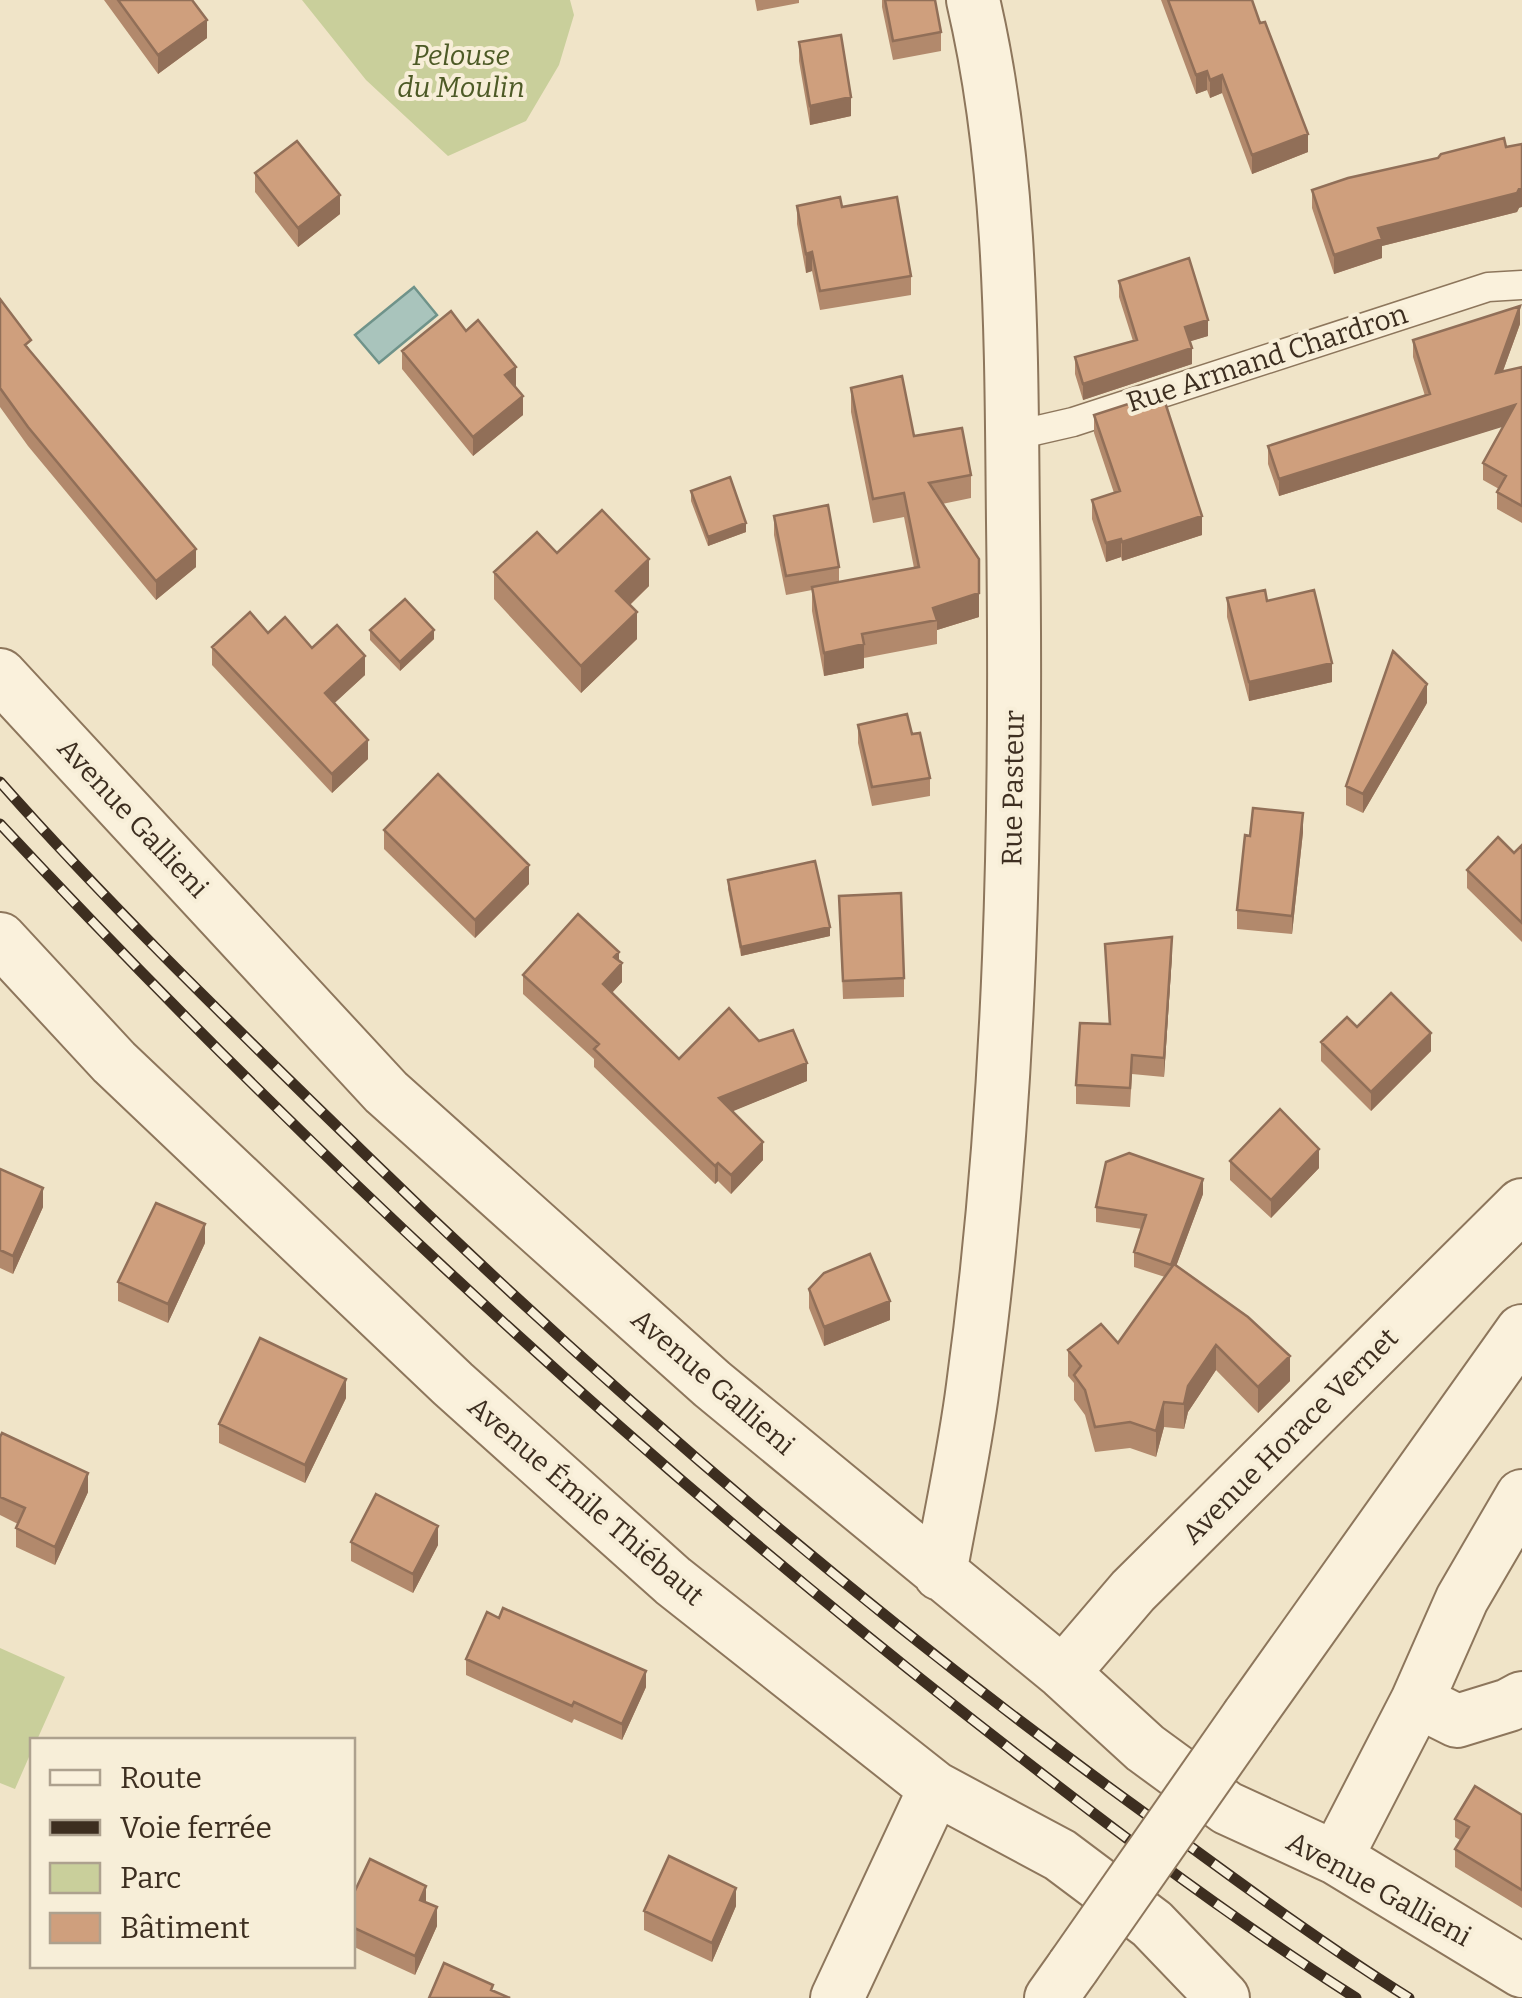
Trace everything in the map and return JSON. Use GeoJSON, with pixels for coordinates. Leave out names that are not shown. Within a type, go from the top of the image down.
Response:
{"type":"FeatureCollection","features":[{"type":"Feature","properties":{"kind":"street","name":"Rue Pasteur"},"geometry":{"type":"LineString","coordinates":[[940,1574],[973,1388],[992,1221],[1012,849],[1015,712],[1008,228],[973,0]]}},
{"type":"Feature","properties":{"kind":"street","name":"Avenue Gallieni"},"geometry":{"type":"LineString","coordinates":[[0,675],[386,1092],[712,1384],[1063,1673],[1146,1748],[1226,1808],[1336,1858],[1522,1971]]}},
{"type":"Feature","properties":{"kind":"street","name":"Avenue Émile Thiébaut"},"geometry":{"type":"LineString","coordinates":[[0,939],[114,1062],[453,1384],[673,1581],[935,1788],[1060,1854],[1152,1924],[1223,1998]]}},
{"type":"Feature","properties":{"kind":"street","name":"Avenue Horace Vernet"},"geometry":{"type":"LineString","coordinates":[[1063,1673],[1133,1591],[1522,1204]]}},
{"type":"Feature","properties":{"kind":"street"},"geometry":{"type":"LineString","coordinates":[[1062,1982],[1522,1330]]}},
{"type":"Feature","properties":{"kind":"street"},"geometry":{"type":"LineString","coordinates":[[1336,1858],[1417,1701],[1462,1600],[1522,1496]]}},
{"type":"Feature","properties":{"kind":"street"},"geometry":{"type":"LineString","coordinates":[[1417,1701],[1457,1720],[1522,1698]]}},
{"type":"Feature","properties":{"kind":"street"},"geometry":{"type":"LineString","coordinates":[[837,1998],[935,1788]]}},
{"type":"Feature","properties":{"kind":"lane","name":"Rue Armand Chardron"},"geometry":{"type":"LineString","coordinates":[[1012,436],[1072,422],[1488,286],[1522,284]]}},
{"type":"Feature","properties":{"kind":"green space","name":"Pelouse du Moulin"},"geometry":{"type":"Polygon","coordinates":[[[302,0],[570,0],[574,15],[559,65],[526,121],[448,156],[366,80],[302,0]]]}},
{"type":"Feature","properties":{"kind":"green space"},"geometry":{"type":"Polygon","coordinates":[[[0,1648],[65,1677],[38,1738],[30,1738],[30,1755],[15,1789],[0,1783],[0,1648]]]}},
{"type":"Feature","properties":{"kind":"water"},"geometry":{"type":"Polygon","coordinates":[[[414,287],[437,315],[379,363],[355,335],[414,287]]]}},
{"type":"Feature","properties":{"kind":"building"},"geometry":{"type":"Polygon","coordinates":[[[118,0],[192,0],[207,20],[158,55],[118,0]]]}},
{"type":"Feature","properties":{"kind":"building"},"geometry":{"type":"Polygon","coordinates":[[[885,0],[935,0],[941,32],[893,41],[885,0]]]}},
{"type":"Feature","properties":{"kind":"building"},"geometry":{"type":"Polygon","coordinates":[[[1168,0],[1252,0],[1260,23],[1265,22],[1308,134],[1252,155],[1222,75],[1210,80],[1207,71],[1196,75],[1168,0]]]}},
{"type":"Feature","properties":{"kind":"building"},"geometry":{"type":"Polygon","coordinates":[[[841,35],[851,97],[810,106],[799,42],[841,35]]]}},
{"type":"Feature","properties":{"kind":"building"},"geometry":{"type":"Polygon","coordinates":[[[1504,138],[1506,147],[1522,144],[1522,188],[1517,193],[1378,228],[1382,239],[1334,255],[1312,190],[1504,138]]]}},
{"type":"Feature","properties":{"kind":"building"},"geometry":{"type":"Polygon","coordinates":[[[297,141],[340,195],[298,228],[255,173],[297,141]]]}},
{"type":"Feature","properties":{"kind":"building"},"geometry":{"type":"Polygon","coordinates":[[[840,197],[842,207],[897,197],[911,276],[820,291],[812,252],[806,254],[797,206],[840,197]]]}},
{"type":"Feature","properties":{"kind":"building"},"geometry":{"type":"Polygon","coordinates":[[[1189,258],[1208,320],[1185,327],[1192,348],[1083,384],[1075,357],[1137,340],[1119,281],[1189,258]]]}},
{"type":"Feature","properties":{"kind":"building"},"geometry":{"type":"Polygon","coordinates":[[[0,299],[31,340],[25,345],[196,549],[156,581],[0,388],[0,299]]]}},
{"type":"Feature","properties":{"kind":"building"},"geometry":{"type":"Polygon","coordinates":[[[1520,306],[1496,373],[1522,367],[1522,506],[1497,492],[1506,476],[1483,463],[1515,405],[1279,479],[1268,446],[1430,394],[1413,340],[1520,306]]]}},
{"type":"Feature","properties":{"kind":"building"},"geometry":{"type":"Polygon","coordinates":[[[451,311],[466,331],[478,320],[516,367],[505,375],[523,396],[473,437],[402,351],[451,311]]]}},
{"type":"Feature","properties":{"kind":"building"},"geometry":{"type":"Polygon","coordinates":[[[902,376],[914,436],[962,428],[971,475],[929,483],[979,559],[979,593],[933,608],[937,620],[862,634],[864,644],[824,653],[812,587],[919,567],[904,493],[873,499],[851,388],[902,376]]]}},
{"type":"Feature","properties":{"kind":"building"},"geometry":{"type":"Polygon","coordinates":[[[1162,393],[1202,516],[1122,542],[1121,539],[1106,543],[1092,500],[1120,491],[1094,415],[1162,393]]]}},
{"type":"Feature","properties":{"kind":"building"},"geometry":{"type":"Polygon","coordinates":[[[730,477],[746,523],[708,537],[691,491],[730,477]]]}},
{"type":"Feature","properties":{"kind":"building"},"geometry":{"type":"Polygon","coordinates":[[[828,505],[839,567],[786,576],[774,516],[828,505]]]}},
{"type":"Feature","properties":{"kind":"building"},"geometry":{"type":"Polygon","coordinates":[[[602,510],[649,559],[616,591],[637,612],[581,666],[494,572],[537,532],[557,553],[602,510]]]}},
{"type":"Feature","properties":{"kind":"building"},"geometry":{"type":"Polygon","coordinates":[[[1265,590],[1267,601],[1314,590],[1332,663],[1249,682],[1227,598],[1265,590]]]}},
{"type":"Feature","properties":{"kind":"building"},"geometry":{"type":"Polygon","coordinates":[[[405,599],[434,630],[400,662],[370,630],[405,599]]]}},
{"type":"Feature","properties":{"kind":"building"},"geometry":{"type":"Polygon","coordinates":[[[250,612],[268,633],[285,617],[312,648],[337,625],[365,656],[325,693],[368,740],[332,774],[212,647],[250,612]]]}},
{"type":"Feature","properties":{"kind":"building"},"geometry":{"type":"Polygon","coordinates":[[[1393,651],[1427,684],[1363,794],[1346,786],[1393,651]]]}},
{"type":"Feature","properties":{"kind":"building"},"geometry":{"type":"Polygon","coordinates":[[[907,714],[912,734],[920,733],[930,778],[872,787],[858,725],[907,714]]]}},
{"type":"Feature","properties":{"kind":"building"},"geometry":{"type":"Polygon","coordinates":[[[438,774],[529,865],[475,920],[384,830],[438,774]]]}},
{"type":"Feature","properties":{"kind":"building"},"geometry":{"type":"Polygon","coordinates":[[[1253,808],[1303,813],[1292,916],[1237,910],[1245,835],[1250,836],[1253,808]]]}},
{"type":"Feature","properties":{"kind":"building"},"geometry":{"type":"Polygon","coordinates":[[[1498,837],[1514,853],[1522,845],[1522,923],[1467,870],[1498,837]]]}},
{"type":"Feature","properties":{"kind":"building"},"geometry":{"type":"Polygon","coordinates":[[[815,861],[830,927],[741,947],[728,880],[815,861]]]}},
{"type":"Feature","properties":{"kind":"building"},"geometry":{"type":"Polygon","coordinates":[[[901,893],[904,978],[843,981],[839,896],[901,893]]]}},
{"type":"Feature","properties":{"kind":"building"},"geometry":{"type":"Polygon","coordinates":[[[578,914],[619,952],[614,957],[622,963],[603,984],[679,1059],[729,1008],[759,1041],[793,1030],[807,1063],[719,1098],[763,1142],[731,1175],[718,1163],[715,1166],[594,1049],[599,1044],[523,975],[578,914]]]}},
{"type":"Feature","properties":{"kind":"building"},"geometry":{"type":"Polygon","coordinates":[[[1172,937],[1164,1058],[1132,1055],[1130,1088],[1076,1085],[1080,1023],[1110,1024],[1105,944],[1172,937]]]}},
{"type":"Feature","properties":{"kind":"building"},"geometry":{"type":"Polygon","coordinates":[[[1391,993],[1431,1033],[1371,1092],[1321,1042],[1347,1017],[1357,1027],[1391,993]]]}},
{"type":"Feature","properties":{"kind":"building"},"geometry":{"type":"Polygon","coordinates":[[[1280,1109],[1319,1149],[1271,1200],[1230,1161],[1280,1109]]]}},
{"type":"Feature","properties":{"kind":"building"},"geometry":{"type":"Polygon","coordinates":[[[1129,1153],[1203,1179],[1171,1265],[1134,1252],[1146,1215],[1096,1207],[1106,1162],[1129,1153]]]}},
{"type":"Feature","properties":{"kind":"building"},"geometry":{"type":"Polygon","coordinates":[[[0,1169],[43,1188],[13,1256],[0,1250],[0,1169]]]}},
{"type":"Feature","properties":{"kind":"building"},"geometry":{"type":"Polygon","coordinates":[[[156,1203],[205,1224],[168,1304],[118,1282],[156,1203]]]}},
{"type":"Feature","properties":{"kind":"building"},"geometry":{"type":"Polygon","coordinates":[[[870,1254],[890,1301],[824,1327],[809,1289],[824,1273],[870,1254]]]}},
{"type":"Feature","properties":{"kind":"building"},"geometry":{"type":"Polygon","coordinates":[[[1174,1264],[1248,1317],[1290,1356],[1258,1387],[1216,1345],[1188,1386],[1184,1404],[1164,1402],[1156,1431],[1130,1422],[1095,1427],[1085,1390],[1074,1375],[1081,1366],[1068,1350],[1101,1324],[1118,1343],[1174,1264]]]}},
{"type":"Feature","properties":{"kind":"building"},"geometry":{"type":"Polygon","coordinates":[[[260,1338],[346,1379],[305,1465],[219,1424],[260,1338]]]}},
{"type":"Feature","properties":{"kind":"building"},"geometry":{"type":"Polygon","coordinates":[[[2,1433],[88,1473],[55,1547],[16,1528],[25,1508],[0,1497],[2,1433]]]}},
{"type":"Feature","properties":{"kind":"building"},"geometry":{"type":"Polygon","coordinates":[[[376,1494],[438,1526],[413,1574],[351,1542],[376,1494]]]}},
{"type":"Feature","properties":{"kind":"building"},"geometry":{"type":"Polygon","coordinates":[[[503,1608],[646,1671],[622,1724],[466,1659],[487,1612],[499,1618],[503,1608]]]}},
{"type":"Feature","properties":{"kind":"building"},"geometry":{"type":"Polygon","coordinates":[[[1475,1786],[1522,1815],[1522,1890],[1455,1849],[1469,1827],[1455,1819],[1475,1786]]]}},
{"type":"Feature","properties":{"kind":"building"},"geometry":{"type":"Polygon","coordinates":[[[669,1856],[736,1888],[712,1943],[644,1911],[669,1856]]]}},
{"type":"Feature","properties":{"kind":"building"},"geometry":{"type":"Polygon","coordinates":[[[370,1859],[426,1886],[420,1900],[437,1907],[415,1956],[355,1928],[355,1891],[370,1859]]]}},
{"type":"Feature","properties":{"kind":"building"},"geometry":{"type":"Polygon","coordinates":[[[444,1963],[493,1985],[491,1990],[510,1998],[429,1998],[444,1963]]]}},
{"type":"Feature","properties":{"kind":"railway"},"geometry":{"type":"LineString","coordinates":[[0,782],[223,1015],[452,1238],[735,1491],[1030,1729],[1269,1904],[1409,1998]]}},
{"type":"Feature","properties":{"kind":"railway"},"geometry":{"type":"LineString","coordinates":[[0,824],[226,1058],[342,1171],[581,1392],[704,1499],[828,1604],[1053,1782],[1202,1893],[1356,1998]]}}]}
